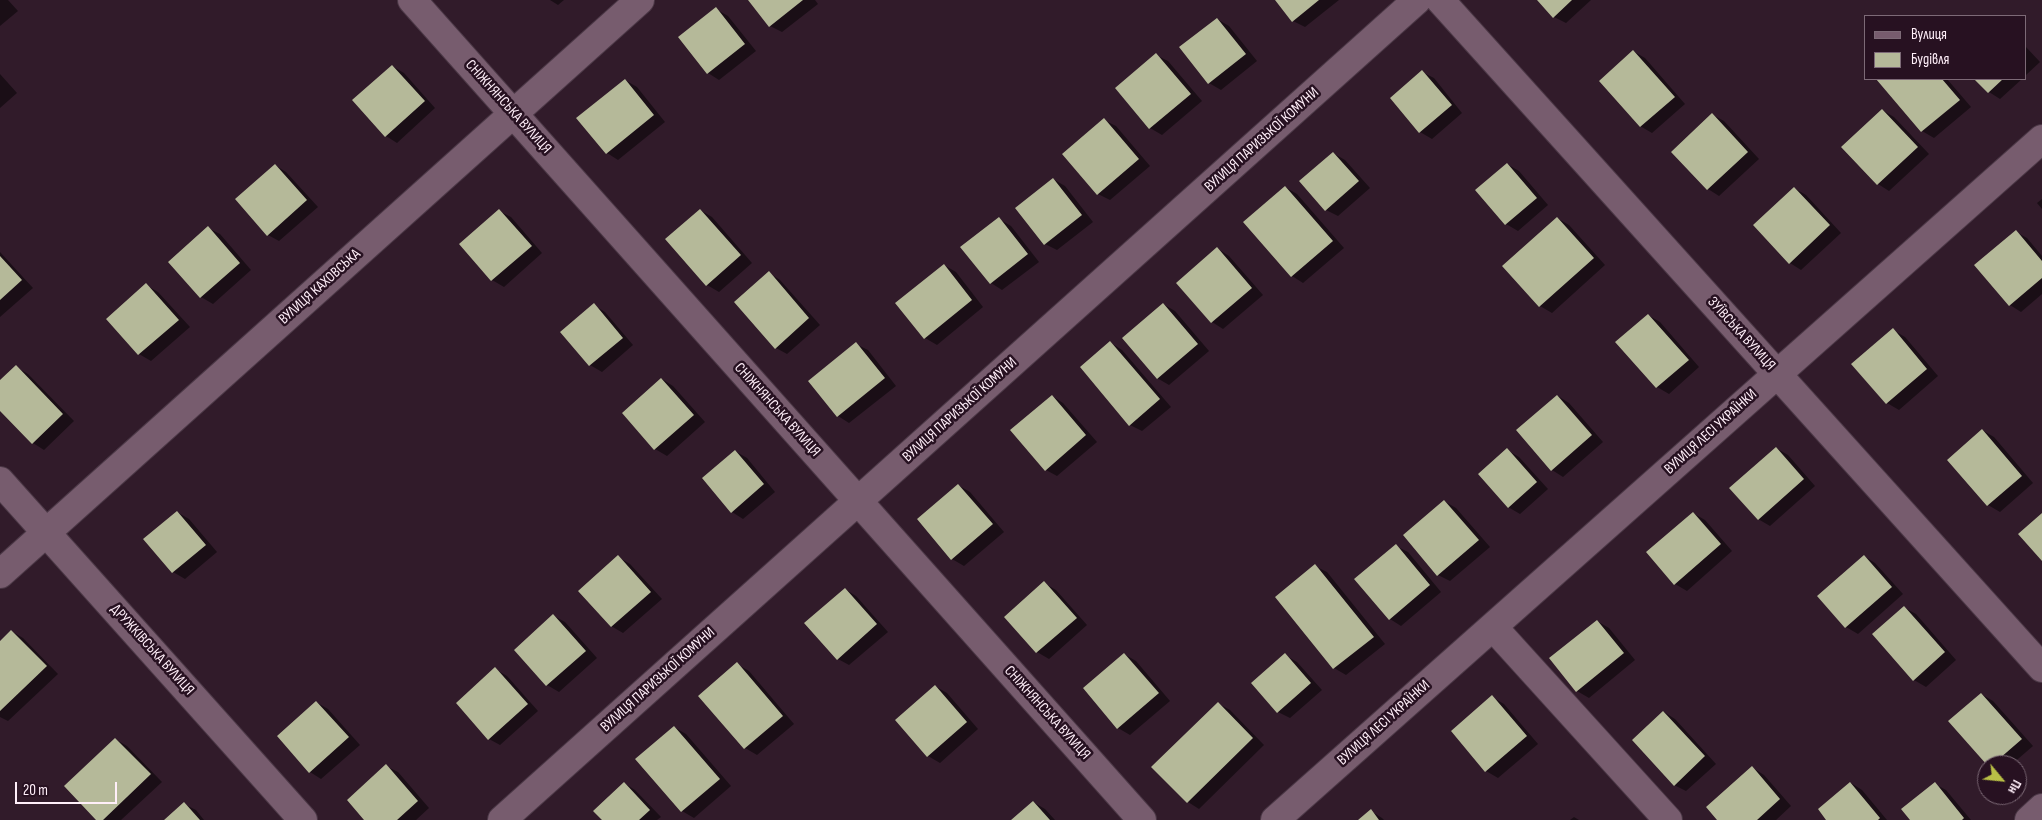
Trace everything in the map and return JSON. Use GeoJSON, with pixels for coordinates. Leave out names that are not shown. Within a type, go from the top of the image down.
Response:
{"type":"FeatureCollection","features":[{"type":"Feature","properties":{"kind":"street","name":"СНІЖНЯНСЬКА ВУЛИЦЯ"},"geometry":{"type":"LineString","coordinates":[[412,0],[1142,820]]}},
{"type":"Feature","properties":{"kind":"street","name":"ВУЛИЦЯ КАХОВСЬКА"},"geometry":{"type":"LineString","coordinates":[[0,574],[640,0]]}},
{"type":"Feature","properties":{"kind":"street","name":"ВУЛИЦЯ ПАРИЗЬКОЇ КОМУНИ"},"geometry":{"type":"LineString","coordinates":[[502,820],[1417,0]]}},
{"type":"Feature","properties":{"kind":"street","name":"ЗУЇВСЬКА ВУЛИЦЯ"},"geometry":{"type":"LineString","coordinates":[[1440,0],[2042,668]]}},
{"type":"Feature","properties":{"kind":"street","name":"ВУЛИЦЯ ЛЕСІ УКРАЇНКИ"},"geometry":{"type":"LineString","coordinates":[[1276,820],[2042,139]]}},
{"type":"Feature","properties":{"kind":"street","name":"ДРУЖКІВСЬКА ВУЛИЦЯ"},"geometry":{"type":"LineString","coordinates":[[0,481],[303,820]]}},
{"type":"Feature","properties":{"kind":"street"},"geometry":{"type":"LineString","coordinates":[[1493,627],[1668,820]]}},
{"type":"Feature","properties":{"kind":"street"},"geometry":{"type":"LineString","coordinates":[[2029,820],[2042,808]]}},
{"type":"Feature","properties":{"kind":"building"},"geometry":{"type":"Polygon","coordinates":[[[748,0],[803,0],[769,27],[748,0]]]}},
{"type":"Feature","properties":{"kind":"building"},"geometry":{"type":"Polygon","coordinates":[[[1275,0],[1319,0],[1292,22],[1275,0]]]}},
{"type":"Feature","properties":{"kind":"building"},"geometry":{"type":"Polygon","coordinates":[[[1537,0],[1572,0],[1553,18],[1537,0]]]}},
{"type":"Feature","properties":{"kind":"building"},"geometry":{"type":"Polygon","coordinates":[[[716,7],[745,44],[707,74],[678,37],[716,7]]]}},
{"type":"Feature","properties":{"kind":"building"},"geometry":{"type":"Polygon","coordinates":[[[1217,18],[1246,54],[1208,84],[1179,47],[1217,18]]]}},
{"type":"Feature","properties":{"kind":"building"},"geometry":{"type":"Polygon","coordinates":[[[1633,50],[1675,97],[1640,127],[1599,81],[1633,50]]]}},
{"type":"Feature","properties":{"kind":"building"},"geometry":{"type":"Polygon","coordinates":[[[1156,53],[1191,94],[1149,129],[1115,88],[1156,53]]]}},
{"type":"Feature","properties":{"kind":"building"},"geometry":{"type":"Polygon","coordinates":[[[392,65],[425,101],[385,137],[352,100],[392,65]]]}},
{"type":"Feature","properties":{"kind":"building"},"geometry":{"type":"Polygon","coordinates":[[[1422,70],[1452,105],[1419,133],[1390,98],[1422,70]]]}},
{"type":"Feature","properties":{"kind":"building"},"geometry":{"type":"Polygon","coordinates":[[[625,79],[654,115],[606,154],[576,118],[625,79]]]}},
{"type":"Feature","properties":{"kind":"building"},"geometry":{"type":"Polygon","coordinates":[[[1877,80],[1943,80],[1960,100],[1921,132],[1877,80]]]}},
{"type":"Feature","properties":{"kind":"building"},"geometry":{"type":"Polygon","coordinates":[[[1975,80],[2002,80],[1988,93],[1975,80]]]}},
{"type":"Feature","properties":{"kind":"building"},"geometry":{"type":"Polygon","coordinates":[[[1882,109],[1918,147],[1877,185],[1841,147],[1882,109]]]}},
{"type":"Feature","properties":{"kind":"building"},"geometry":{"type":"Polygon","coordinates":[[[1712,113],[1748,152],[1707,190],[1671,152],[1712,113]]]}},
{"type":"Feature","properties":{"kind":"building"},"geometry":{"type":"Polygon","coordinates":[[[1104,118],[1139,159],[1097,195],[1062,154],[1104,118]]]}},
{"type":"Feature","properties":{"kind":"building"},"geometry":{"type":"Polygon","coordinates":[[[1333,152],[1359,181],[1325,211],[1299,181],[1333,152]]]}},
{"type":"Feature","properties":{"kind":"building"},"geometry":{"type":"Polygon","coordinates":[[[1507,163],[1537,198],[1505,225],[1475,190],[1507,163]]]}},
{"type":"Feature","properties":{"kind":"building"},"geometry":{"type":"Polygon","coordinates":[[[275,164],[307,200],[267,236],[235,199],[275,164]]]}},
{"type":"Feature","properties":{"kind":"building"},"geometry":{"type":"Polygon","coordinates":[[[1053,178],[1082,215],[1044,245],[1015,208],[1053,178]]]}},
{"type":"Feature","properties":{"kind":"building"},"geometry":{"type":"Polygon","coordinates":[[[1285,186],[1333,241],[1291,277],[1243,222],[1285,186]]]}},
{"type":"Feature","properties":{"kind":"building"},"geometry":{"type":"Polygon","coordinates":[[[1794,187],[1830,225],[1789,264],[1753,225],[1794,187]]]}},
{"type":"Feature","properties":{"kind":"building"},"geometry":{"type":"Polygon","coordinates":[[[499,209],[532,246],[491,281],[459,244],[499,209]]]}},
{"type":"Feature","properties":{"kind":"building"},"geometry":{"type":"Polygon","coordinates":[[[700,209],[741,255],[706,286],[665,239],[700,209]]]}},
{"type":"Feature","properties":{"kind":"building"},"geometry":{"type":"Polygon","coordinates":[[[999,217],[1028,254],[990,284],[960,247],[999,217]]]}},
{"type":"Feature","properties":{"kind":"building"},"geometry":{"type":"Polygon","coordinates":[[[1557,217],[1594,258],[1539,307],[1502,266],[1557,217]]]}},
{"type":"Feature","properties":{"kind":"building"},"geometry":{"type":"Polygon","coordinates":[[[208,226],[240,263],[200,298],[168,262],[208,226]]]}},
{"type":"Feature","properties":{"kind":"building"},"geometry":{"type":"Polygon","coordinates":[[[2016,230],[2042,261],[2042,278],[2009,306],[1974,265],[2016,230]]]}},
{"type":"Feature","properties":{"kind":"building"},"geometry":{"type":"Polygon","coordinates":[[[1217,247],[1252,288],[1211,323],[1176,283],[1217,247]]]}},
{"type":"Feature","properties":{"kind":"building"},"geometry":{"type":"Polygon","coordinates":[[[0,256],[22,280],[0,300],[0,256]]]}},
{"type":"Feature","properties":{"kind":"building"},"geometry":{"type":"Polygon","coordinates":[[[944,264],[972,300],[924,339],[895,303],[944,264]]]}},
{"type":"Feature","properties":{"kind":"building"},"geometry":{"type":"Polygon","coordinates":[[[769,271],[809,318],[775,349],[734,302],[769,271]]]}},
{"type":"Feature","properties":{"kind":"building"},"geometry":{"type":"Polygon","coordinates":[[[146,283],[179,320],[138,355],[106,319],[146,283]]]}},
{"type":"Feature","properties":{"kind":"building"},"geometry":{"type":"Polygon","coordinates":[[[594,303],[623,338],[589,366],[560,332],[594,303]]]}},
{"type":"Feature","properties":{"kind":"building"},"geometry":{"type":"Polygon","coordinates":[[[1163,303],[1198,344],[1157,379],[1122,338],[1163,303]]]}},
{"type":"Feature","properties":{"kind":"building"},"geometry":{"type":"Polygon","coordinates":[[[1648,314],[1689,360],[1656,388],[1615,342],[1648,314]]]}},
{"type":"Feature","properties":{"kind":"building"},"geometry":{"type":"Polygon","coordinates":[[[1893,328],[1927,369],[1886,404],[1851,364],[1893,328]]]}},
{"type":"Feature","properties":{"kind":"building"},"geometry":{"type":"Polygon","coordinates":[[[1110,341],[1160,399],[1129,426],[1080,367],[1110,341]]]}},
{"type":"Feature","properties":{"kind":"building"},"geometry":{"type":"Polygon","coordinates":[[[856,342],[885,378],[837,417],[808,381],[856,342]]]}},
{"type":"Feature","properties":{"kind":"building"},"geometry":{"type":"Polygon","coordinates":[[[16,365],[63,414],[32,444],[0,411],[0,380],[16,365]]]}},
{"type":"Feature","properties":{"kind":"building"},"geometry":{"type":"Polygon","coordinates":[[[661,378],[694,415],[654,450],[622,413],[661,378]]]}},
{"type":"Feature","properties":{"kind":"building"},"geometry":{"type":"Polygon","coordinates":[[[1052,395],[1086,435],[1045,471],[1010,430],[1052,395]]]}},
{"type":"Feature","properties":{"kind":"building"},"geometry":{"type":"Polygon","coordinates":[[[1557,395],[1592,435],[1551,471],[1516,430],[1557,395]]]}},
{"type":"Feature","properties":{"kind":"building"},"geometry":{"type":"Polygon","coordinates":[[[1982,429],[2022,476],[1987,506],[1947,460],[1982,429]]]}},
{"type":"Feature","properties":{"kind":"building"},"geometry":{"type":"Polygon","coordinates":[[[1776,447],[1804,479],[1758,520],[1729,488],[1776,447]]]}},
{"type":"Feature","properties":{"kind":"building"},"geometry":{"type":"Polygon","coordinates":[[[1507,448],[1537,482],[1508,508],[1478,474],[1507,448]]]}},
{"type":"Feature","properties":{"kind":"building"},"geometry":{"type":"Polygon","coordinates":[[[735,450],[764,484],[731,513],[702,478],[735,450]]]}},
{"type":"Feature","properties":{"kind":"building"},"geometry":{"type":"Polygon","coordinates":[[[958,484],[993,524],[951,560],[917,519],[958,484]]]}},
{"type":"Feature","properties":{"kind":"building"},"geometry":{"type":"Polygon","coordinates":[[[1444,500],[1479,540],[1437,576],[1403,535],[1444,500]]]}},
{"type":"Feature","properties":{"kind":"building"},"geometry":{"type":"Polygon","coordinates":[[[177,511],[206,545],[172,573],[143,539],[177,511]]]}},
{"type":"Feature","properties":{"kind":"building"},"geometry":{"type":"Polygon","coordinates":[[[1693,512],[1721,544],[1674,585],[1646,552],[1693,512]]]}},
{"type":"Feature","properties":{"kind":"building"},"geometry":{"type":"Polygon","coordinates":[[[2042,513],[2042,561],[2018,534],[2042,513]]]}},
{"type":"Feature","properties":{"kind":"building"},"geometry":{"type":"Polygon","coordinates":[[[1396,544],[1430,585],[1389,620],[1354,579],[1396,544]]]}},
{"type":"Feature","properties":{"kind":"building"},"geometry":{"type":"Polygon","coordinates":[[[618,555],[651,592],[611,627],[578,591],[618,555]]]}},
{"type":"Feature","properties":{"kind":"building"},"geometry":{"type":"Polygon","coordinates":[[[1864,555],[1892,587],[1845,628],[1817,596],[1864,555]]]}},
{"type":"Feature","properties":{"kind":"building"},"geometry":{"type":"Polygon","coordinates":[[[1315,564],[1374,637],[1333,669],[1275,597],[1315,564]]]}},
{"type":"Feature","properties":{"kind":"building"},"geometry":{"type":"Polygon","coordinates":[[[1044,581],[1077,618],[1036,653],[1004,617],[1044,581]]]}},
{"type":"Feature","properties":{"kind":"building"},"geometry":{"type":"Polygon","coordinates":[[[845,588],[877,624],[837,660],[804,623],[845,588]]]}},
{"type":"Feature","properties":{"kind":"building"},"geometry":{"type":"Polygon","coordinates":[[[1904,606],[1945,652],[1913,681],[1872,634],[1904,606]]]}},
{"type":"Feature","properties":{"kind":"building"},"geometry":{"type":"Polygon","coordinates":[[[553,614],[586,651],[546,686],[514,650],[553,614]]]}},
{"type":"Feature","properties":{"kind":"building"},"geometry":{"type":"Polygon","coordinates":[[[1597,620],[1624,653],[1576,692],[1549,658],[1597,620]]]}},
{"type":"Feature","properties":{"kind":"building"},"geometry":{"type":"Polygon","coordinates":[[[11,630],[47,666],[0,711],[0,641],[11,630]]]}},
{"type":"Feature","properties":{"kind":"building"},"geometry":{"type":"Polygon","coordinates":[[[1124,653],[1159,693],[1117,729],[1083,688],[1124,653]]]}},
{"type":"Feature","properties":{"kind":"building"},"geometry":{"type":"Polygon","coordinates":[[[1285,653],[1311,683],[1277,713],[1251,683],[1285,653]]]}},
{"type":"Feature","properties":{"kind":"building"},"geometry":{"type":"Polygon","coordinates":[[[737,662],[783,716],[744,749],[698,696],[737,662]]]}},
{"type":"Feature","properties":{"kind":"building"},"geometry":{"type":"Polygon","coordinates":[[[495,667],[528,704],[488,740],[456,703],[495,667]]]}},
{"type":"Feature","properties":{"kind":"building"},"geometry":{"type":"Polygon","coordinates":[[[935,685],[967,722],[927,757],[895,720],[935,685]]]}},
{"type":"Feature","properties":{"kind":"building"},"geometry":{"type":"Polygon","coordinates":[[[1981,693],[2022,739],[2004,755],[1978,755],[1948,721],[1981,693]]]}},
{"type":"Feature","properties":{"kind":"building"},"geometry":{"type":"Polygon","coordinates":[[[1492,695],[1527,736],[1485,772],[1451,731],[1492,695]]]}},
{"type":"Feature","properties":{"kind":"building"},"geometry":{"type":"Polygon","coordinates":[[[316,701],[349,737],[309,773],[277,736],[316,701]]]}},
{"type":"Feature","properties":{"kind":"building"},"geometry":{"type":"Polygon","coordinates":[[[1218,702],[1253,738],[1187,803],[1151,767],[1218,702]]]}},
{"type":"Feature","properties":{"kind":"building"},"geometry":{"type":"Polygon","coordinates":[[[1663,711],[1705,756],[1674,786],[1632,740],[1663,711]]]}},
{"type":"Feature","properties":{"kind":"building"},"geometry":{"type":"Polygon","coordinates":[[[674,726],[720,779],[681,812],[635,759],[674,726]]]}},
{"type":"Feature","properties":{"kind":"building"},"geometry":{"type":"Polygon","coordinates":[[[115,738],[151,774],[103,820],[96,820],[64,786],[115,738]]]}},
{"type":"Feature","properties":{"kind":"building"},"geometry":{"type":"Polygon","coordinates":[[[386,764],[418,801],[397,820],[364,820],[347,800],[386,764]]]}},
{"type":"Feature","properties":{"kind":"building"},"geometry":{"type":"Polygon","coordinates":[[[1752,766],[1780,799],[1757,820],[1717,820],[1706,807],[1752,766]]]}},
{"type":"Feature","properties":{"kind":"building"},"geometry":{"type":"Polygon","coordinates":[[[624,782],[650,810],[639,820],[602,820],[593,811],[624,782]]]}},
{"type":"Feature","properties":{"kind":"building"},"geometry":{"type":"Polygon","coordinates":[[[1850,782],[1880,818],[1878,820],[1826,820],[1818,809],[1850,782]]]}},
{"type":"Feature","properties":{"kind":"building"},"geometry":{"type":"Polygon","coordinates":[[[1935,782],[1964,818],[1962,820],[1910,820],[1901,809],[1935,782]]]}},
{"type":"Feature","properties":{"kind":"building"},"geometry":{"type":"Polygon","coordinates":[[[1033,801],[1050,820],[1011,820],[1033,801]]]}},
{"type":"Feature","properties":{"kind":"building"},"geometry":{"type":"Polygon","coordinates":[[[184,802],[200,820],[164,820],[184,802]]]}},
{"type":"Feature","properties":{"kind":"building"},"geometry":{"type":"Polygon","coordinates":[[[1371,809],[1379,820],[1358,820],[1371,809]]]}}]}
